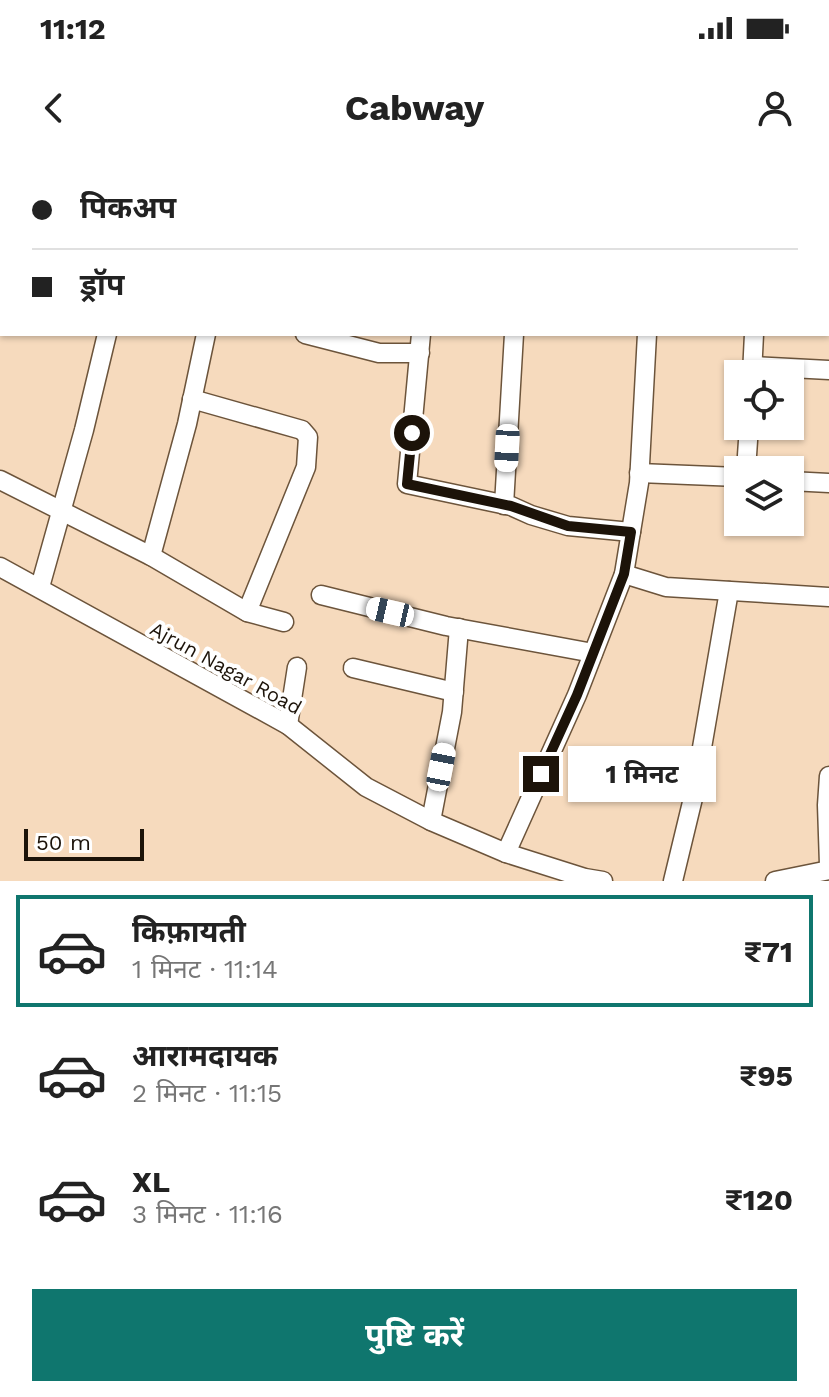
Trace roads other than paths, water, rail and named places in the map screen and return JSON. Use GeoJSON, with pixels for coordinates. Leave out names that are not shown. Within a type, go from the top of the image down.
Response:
{"type":"FeatureCollection","features":[{"type":"Feature","properties":{"kind":"street"},"geometry":{"type":"LineString","coordinates":[[40,587],[107,336]]}},
{"type":"Feature","properties":{"kind":"street"},"geometry":{"type":"LineString","coordinates":[[151,556],[206,336]]}},
{"type":"Feature","properties":{"kind":"street"},"geometry":{"type":"LineString","coordinates":[[313,336],[379,353],[420,353]]}},
{"type":"Feature","properties":{"kind":"street"},"geometry":{"type":"LineString","coordinates":[[421,336],[407,484],[504,505],[568,526],[631,532]]}},
{"type":"Feature","properties":{"kind":"street"},"geometry":{"type":"LineString","coordinates":[[504,505],[514,336]]}},
{"type":"Feature","properties":{"kind":"street"},"geometry":{"type":"LineString","coordinates":[[506,853],[624,574],[639,473],[647,336]]}},
{"type":"Feature","properties":{"kind":"street"},"geometry":{"type":"LineString","coordinates":[[753,360],[754,336]]}},
{"type":"Feature","properties":{"kind":"street"},"geometry":{"type":"LineString","coordinates":[[804,370],[829,370]]}},
{"type":"Feature","properties":{"kind":"street"},"geometry":{"type":"LineString","coordinates":[[192,399],[302,430],[308,437],[306,467],[247,612]]}},
{"type":"Feature","properties":{"kind":"street"},"geometry":{"type":"LineString","coordinates":[[639,473],[724,476]]}},
{"type":"Feature","properties":{"kind":"street"},"geometry":{"type":"LineString","coordinates":[[0,480],[151,556],[247,612],[284,622]]}},
{"type":"Feature","properties":{"kind":"street"},"geometry":{"type":"LineString","coordinates":[[804,482],[829,483]]}},
{"type":"Feature","properties":{"kind":"street","name":"Ajrun Nagar Road"},"geometry":{"type":"LineString","coordinates":[[0,567],[288,725],[366,787],[431,821],[506,853],[603,881]]}},
{"type":"Feature","properties":{"kind":"street"},"geometry":{"type":"LineString","coordinates":[[624,574],[666,587],[829,597]]}},
{"type":"Feature","properties":{"kind":"street"},"geometry":{"type":"LineString","coordinates":[[673,881],[694,794],[729,591]]}},
{"type":"Feature","properties":{"kind":"street"},"geometry":{"type":"LineString","coordinates":[[321,595],[459,628],[593,653]]}},
{"type":"Feature","properties":{"kind":"street"},"geometry":{"type":"LineString","coordinates":[[431,821],[452,712],[459,628]]}},
{"type":"Feature","properties":{"kind":"street"},"geometry":{"type":"LineString","coordinates":[[288,725],[297,667]]}},
{"type":"Feature","properties":{"kind":"street"},"geometry":{"type":"LineString","coordinates":[[353,668],[454,692]]}},
{"type":"Feature","properties":{"kind":"street"},"geometry":{"type":"LineString","coordinates":[[775,881],[829,867],[829,776]]}}]}
